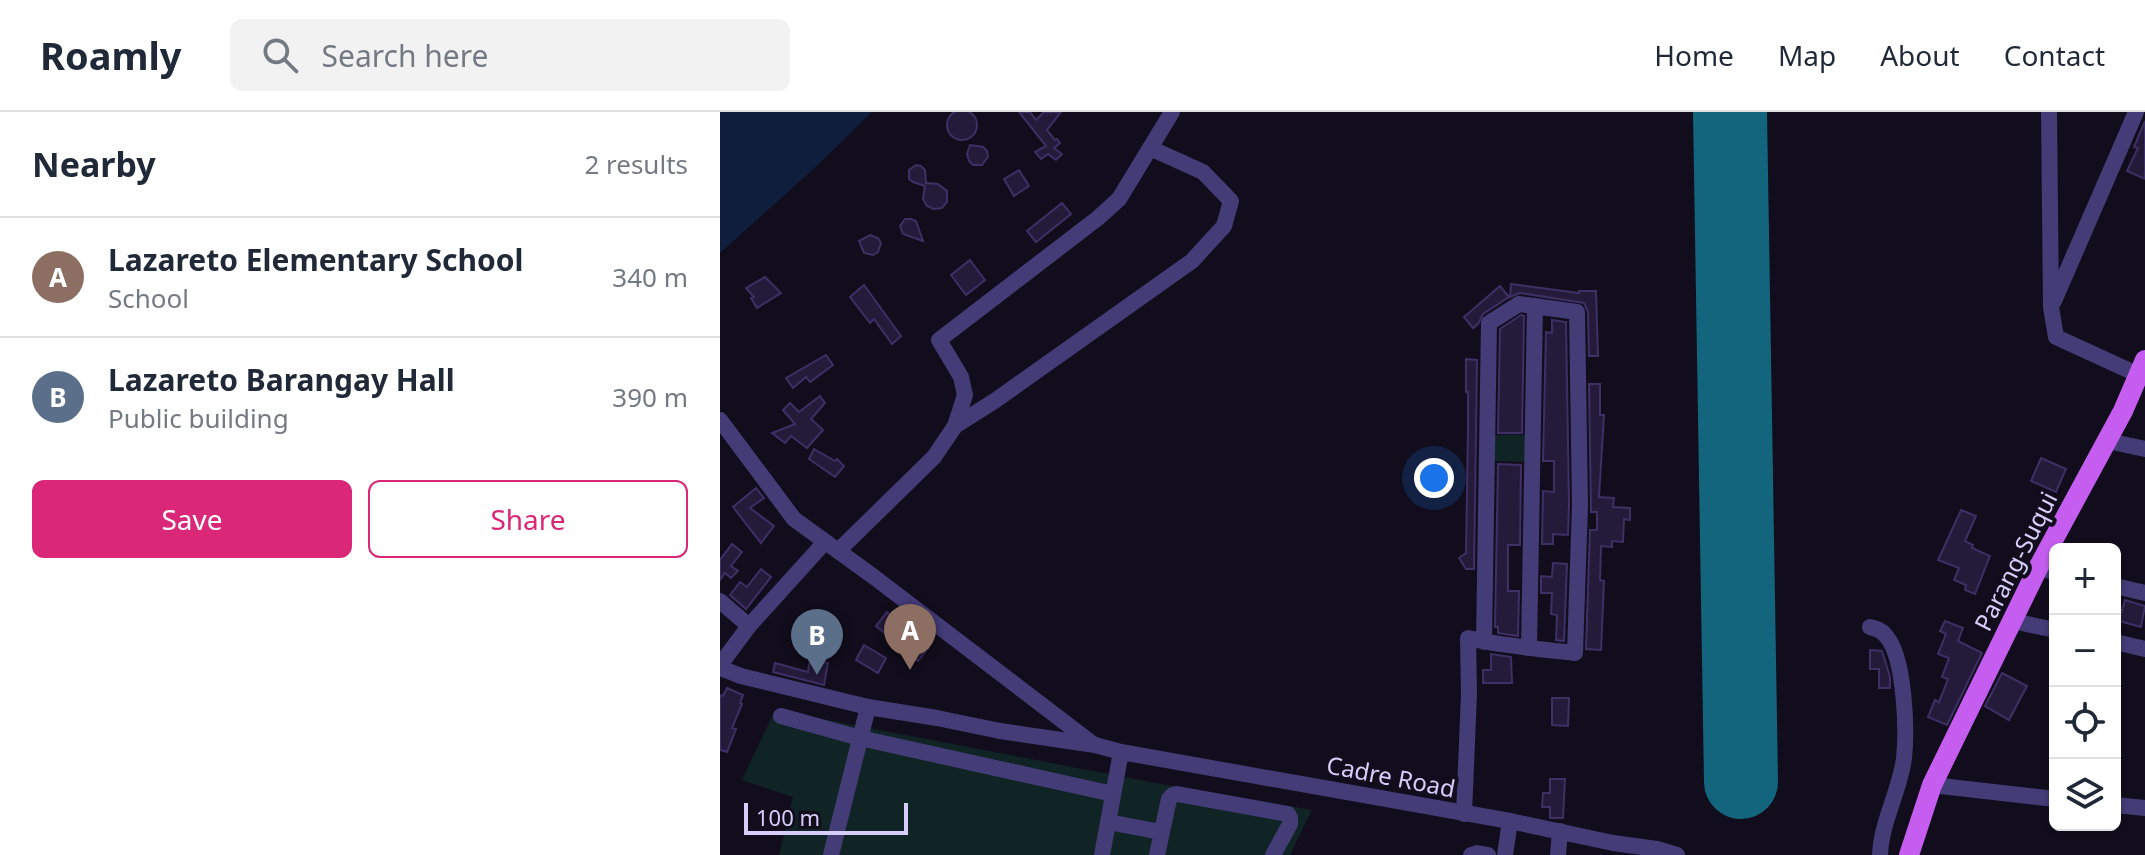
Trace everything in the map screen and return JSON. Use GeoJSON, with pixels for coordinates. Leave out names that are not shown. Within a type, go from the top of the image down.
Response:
{"type":"FeatureCollection","features":[{"type":"Feature","properties":{"kind":"main road","name":"Parang-Suqui"},"geometry":{"type":"LineString","coordinates":[[1909,855],[1932,785],[2013,621],[2046,570],[2142,367]]}},
{"type":"Feature","properties":{"kind":"street"},"geometry":{"type":"LineString","coordinates":[[720,666],[749,626],[831,547],[934,457],[955,426],[965,395],[961,377],[935,334],[1098,218],[1119,199],[1172,112]]}},
{"type":"Feature","properties":{"kind":"street"},"geometry":{"type":"LineString","coordinates":[[2049,112],[2051,307],[2056,337],[2142,367]]}},
{"type":"Feature","properties":{"kind":"street"},"geometry":{"type":"LineString","coordinates":[[2051,307],[2136,112]]}},
{"type":"Feature","properties":{"kind":"street"},"geometry":{"type":"LineString","coordinates":[[955,426],[1192,261],[1224,226],[1231,201],[1203,172],[1150,148]]}},
{"type":"Feature","properties":{"kind":"street"},"geometry":{"type":"LineString","coordinates":[[1464,814],[1468,638],[1484,642],[1575,653],[1580,505],[1577,312],[1519,304],[1489,323],[1484,642]]}},
{"type":"Feature","properties":{"kind":"street"},"geometry":{"type":"LineString","coordinates":[[1529,648],[1535,306]]}},
{"type":"Feature","properties":{"kind":"street"},"geometry":{"type":"LineString","coordinates":[[720,420],[794,519],[1095,745]]}},
{"type":"Feature","properties":{"kind":"street"},"geometry":{"type":"LineString","coordinates":[[2108,441],[2145,449]]}},
{"type":"Feature","properties":{"kind":"street"},"geometry":{"type":"LineString","coordinates":[[2121,587],[2145,593]]}},
{"type":"Feature","properties":{"kind":"street"},"geometry":{"type":"LineString","coordinates":[[720,601],[749,626]]}},
{"type":"Feature","properties":{"kind":"street"},"geometry":{"type":"LineString","coordinates":[[2013,621],[2049,629]]}},
{"type":"Feature","properties":{"kind":"street"},"geometry":{"type":"LineString","coordinates":[[1870,627],[1883,632],[1892,646],[1903,689],[1905,725],[1904,760],[1880,855]]}},
{"type":"Feature","properties":{"kind":"street"},"geometry":{"type":"LineString","coordinates":[[2121,643],[2145,649]]}},
{"type":"Feature","properties":{"kind":"street","name":"Cadre Road"},"geometry":{"type":"LineString","coordinates":[[720,666],[741,676],[868,707],[1510,821],[1560,831],[1613,849],[1657,849],[1677,855]]}},
{"type":"Feature","properties":{"kind":"street"},"geometry":{"type":"LineString","coordinates":[[831,855],[868,707]]}},
{"type":"Feature","properties":{"kind":"street"},"geometry":{"type":"LineString","coordinates":[[781,716],[860,738],[1113,794]]}},
{"type":"Feature","properties":{"kind":"street"},"geometry":{"type":"LineString","coordinates":[[1102,855],[1121,752]]}},
{"type":"Feature","properties":{"kind":"street"},"geometry":{"type":"LineString","coordinates":[[1932,785],[2049,798]]}},
{"type":"Feature","properties":{"kind":"street"},"geometry":{"type":"LineString","coordinates":[[1157,855],[1169,799],[1177,794],[1288,814],[1290,824],[1273,855]]}},
{"type":"Feature","properties":{"kind":"street"},"geometry":{"type":"LineString","coordinates":[[2121,806],[2145,808]]}},
{"type":"Feature","properties":{"kind":"street"},"geometry":{"type":"LineString","coordinates":[[1505,855],[1510,821]]}},
{"type":"Feature","properties":{"kind":"street"},"geometry":{"type":"LineString","coordinates":[[1108,822],[1161,832]]}},
{"type":"Feature","properties":{"kind":"street"},"geometry":{"type":"LineString","coordinates":[[1558,855],[1560,831]]}},
{"type":"Feature","properties":{"kind":"street"},"geometry":{"type":"LineString","coordinates":[[1471,855],[1488,855]]}},
{"type":"Feature","properties":{"kind":"green space"},"geometry":{"type":"Polygon","coordinates":[[[1493,435],[1530,435],[1530,462],[1493,461],[1493,435]]]}},
{"type":"Feature","properties":{"kind":"green space"},"geometry":{"type":"Polygon","coordinates":[[[775,710],[1312,810],[1290,855],[779,855],[793,797],[742,780],[775,710]]]}},
{"type":"Feature","properties":{"kind":"water"},"geometry":{"type":"Polygon","coordinates":[[[720,112],[872,112],[720,253],[720,112]]]}},
{"type":"Feature","properties":{"kind":"building"},"geometry":{"type":"Polygon","coordinates":[[[962,110],[968,111],[976,119],[976,131],[968,139],[962,140],[956,139],[948,131],[947,125],[948,119],[956,111],[962,110]]]}},
{"type":"Feature","properties":{"kind":"building"},"geometry":{"type":"Polygon","coordinates":[[[1019,112],[1030,112],[1036,120],[1044,112],[1061,112],[1047,130],[1060,143],[1054,148],[1062,154],[1056,160],[1048,154],[1041,159],[1035,152],[1046,146],[1019,112]]]}},
{"type":"Feature","properties":{"kind":"building"},"geometry":{"type":"Polygon","coordinates":[[[2145,121],[2145,179],[2127,171],[2138,148],[2134,147],[2145,121]]]}},
{"type":"Feature","properties":{"kind":"building"},"geometry":{"type":"Polygon","coordinates":[[[970,145],[983,147],[987,151],[988,157],[982,165],[973,165],[969,161],[967,154],[970,145]]]}},
{"type":"Feature","properties":{"kind":"building"},"geometry":{"type":"Polygon","coordinates":[[[916,165],[925,170],[926,183],[938,184],[947,191],[947,202],[942,208],[927,206],[923,199],[925,186],[909,179],[909,170],[916,165]]]}},
{"type":"Feature","properties":{"kind":"building"},"geometry":{"type":"Polygon","coordinates":[[[1019,170],[1029,186],[1014,196],[1004,179],[1019,170]]]}},
{"type":"Feature","properties":{"kind":"building"},"geometry":{"type":"Polygon","coordinates":[[[1062,203],[1071,214],[1036,242],[1027,231],[1062,203]]]}},
{"type":"Feature","properties":{"kind":"building"},"geometry":{"type":"Polygon","coordinates":[[[905,219],[916,221],[923,241],[903,234],[900,226],[905,219]]]}},
{"type":"Feature","properties":{"kind":"building"},"geometry":{"type":"Polygon","coordinates":[[[870,235],[881,243],[878,252],[873,255],[864,253],[859,241],[870,235]]]}},
{"type":"Feature","properties":{"kind":"building"},"geometry":{"type":"Polygon","coordinates":[[[970,260],[985,280],[966,295],[951,275],[970,260]]]}},
{"type":"Feature","properties":{"kind":"building"},"geometry":{"type":"Polygon","coordinates":[[[765,277],[781,293],[757,308],[751,298],[754,297],[746,288],[765,277]]]}},
{"type":"Feature","properties":{"kind":"building"},"geometry":{"type":"Polygon","coordinates":[[[1511,284],[1579,293],[1596,291],[1598,356],[1589,356],[1588,312],[1584,303],[1520,293],[1510,297],[1511,284]]]}},
{"type":"Feature","properties":{"kind":"building"},"geometry":{"type":"Polygon","coordinates":[[[864,285],[901,336],[892,344],[874,319],[870,323],[850,297],[864,285]]]}},
{"type":"Feature","properties":{"kind":"building"},"geometry":{"type":"Polygon","coordinates":[[[1500,286],[1509,297],[1483,314],[1473,328],[1464,317],[1500,286]]]}},
{"type":"Feature","properties":{"kind":"building"},"geometry":{"type":"Polygon","coordinates":[[[1524,316],[1522,433],[1498,433],[1500,329],[1524,316]]]}},
{"type":"Feature","properties":{"kind":"building"},"geometry":{"type":"Polygon","coordinates":[[[1552,320],[1566,322],[1568,535],[1553,534],[1553,544],[1542,544],[1543,491],[1554,492],[1554,461],[1543,461],[1546,332],[1552,333],[1552,320]]]}},
{"type":"Feature","properties":{"kind":"building"},"geometry":{"type":"Polygon","coordinates":[[[826,355],[833,365],[810,382],[806,377],[793,388],[786,378],[826,355]]]}},
{"type":"Feature","properties":{"kind":"building"},"geometry":{"type":"Polygon","coordinates":[[[1466,359],[1477,360],[1474,569],[1466,569],[1459,558],[1466,553],[1466,359]]]}},
{"type":"Feature","properties":{"kind":"building"},"geometry":{"type":"Polygon","coordinates":[[[1589,384],[1600,384],[1600,415],[1604,415],[1599,497],[1614,498],[1613,507],[1630,508],[1630,520],[1624,519],[1623,542],[1612,541],[1612,547],[1601,546],[1600,580],[1604,581],[1601,650],[1586,649],[1590,530],[1597,530],[1597,512],[1591,512],[1589,384]]]}},
{"type":"Feature","properties":{"kind":"building"},"geometry":{"type":"Polygon","coordinates":[[[820,396],[825,403],[811,419],[823,430],[807,448],[791,436],[785,443],[772,433],[795,424],[783,410],[790,403],[799,412],[820,396]]]}},
{"type":"Feature","properties":{"kind":"building"},"geometry":{"type":"Polygon","coordinates":[[[814,449],[835,461],[837,459],[844,466],[835,477],[809,459],[814,449]]]}},
{"type":"Feature","properties":{"kind":"building"},"geometry":{"type":"Polygon","coordinates":[[[2041,458],[2066,469],[2056,492],[2031,481],[2041,458]]]}},
{"type":"Feature","properties":{"kind":"building"},"geometry":{"type":"Polygon","coordinates":[[[1498,464],[1521,465],[1520,545],[1508,545],[1508,591],[1519,591],[1518,636],[1498,633],[1498,627],[1495,627],[1498,464]]]}},
{"type":"Feature","properties":{"kind":"building"},"geometry":{"type":"Polygon","coordinates":[[[756,488],[764,498],[750,508],[774,526],[761,543],[733,507],[756,488]]]}},
{"type":"Feature","properties":{"kind":"building"},"geometry":{"type":"Polygon","coordinates":[[[1961,510],[1976,516],[1965,541],[1973,545],[1972,548],[1990,556],[1975,594],[1965,590],[1966,585],[1954,580],[1959,568],[1938,560],[1961,510]]]}},
{"type":"Feature","properties":{"kind":"building"},"geometry":{"type":"Polygon","coordinates":[[[732,544],[742,552],[731,566],[738,571],[731,578],[725,573],[720,580],[720,560],[732,544]]]}},
{"type":"Feature","properties":{"kind":"building"},"geometry":{"type":"Polygon","coordinates":[[[1553,563],[1567,564],[1564,641],[1556,640],[1557,615],[1551,614],[1552,593],[1541,593],[1541,576],[1552,577],[1553,563]]]}},
{"type":"Feature","properties":{"kind":"building"},"geometry":{"type":"Polygon","coordinates":[[[761,569],[771,577],[746,609],[730,595],[740,582],[747,587],[761,569]]]}},
{"type":"Feature","properties":{"kind":"building"},"geometry":{"type":"Polygon","coordinates":[[[2125,600],[2145,606],[2141,627],[2121,622],[2125,600]]]}},
{"type":"Feature","properties":{"kind":"building"},"geometry":{"type":"Polygon","coordinates":[[[817,611],[832,621],[825,631],[820,628],[804,650],[796,645],[817,611]]]}},
{"type":"Feature","properties":{"kind":"building"},"geometry":{"type":"Polygon","coordinates":[[[887,612],[929,647],[918,661],[876,626],[887,612]]]}},
{"type":"Feature","properties":{"kind":"building"},"geometry":{"type":"Polygon","coordinates":[[[1945,621],[1963,628],[1958,641],[1982,653],[1947,725],[1928,717],[1935,700],[1939,702],[1948,679],[1942,677],[1949,658],[1938,654],[1946,634],[1940,631],[1945,621]]]}},
{"type":"Feature","properties":{"kind":"building"},"geometry":{"type":"Polygon","coordinates":[[[864,645],[886,658],[878,673],[856,660],[864,645]]]}},
{"type":"Feature","properties":{"kind":"building"},"geometry":{"type":"Polygon","coordinates":[[[1870,650],[1882,651],[1890,688],[1879,688],[1879,669],[1870,669],[1870,650]]]}},
{"type":"Feature","properties":{"kind":"building"},"geometry":{"type":"Polygon","coordinates":[[[1491,654],[1511,657],[1512,683],[1483,683],[1483,670],[1491,670],[1491,654]]]}},
{"type":"Feature","properties":{"kind":"building"},"geometry":{"type":"Polygon","coordinates":[[[810,659],[828,663],[824,685],[773,672],[775,663],[808,672],[810,659]]]}},
{"type":"Feature","properties":{"kind":"building"},"geometry":{"type":"Polygon","coordinates":[[[2002,673],[2027,686],[2009,720],[1985,706],[2002,673]]]}},
{"type":"Feature","properties":{"kind":"building"},"geometry":{"type":"Polygon","coordinates":[[[727,688],[743,695],[732,728],[736,729],[727,752],[720,750],[720,695],[723,696],[727,688]]]}},
{"type":"Feature","properties":{"kind":"building"},"geometry":{"type":"Polygon","coordinates":[[[1552,698],[1569,698],[1568,726],[1552,725],[1552,698]]]}},
{"type":"Feature","properties":{"kind":"building"},"geometry":{"type":"Polygon","coordinates":[[[1550,779],[1565,779],[1563,818],[1550,818],[1550,807],[1542,807],[1543,793],[1550,793],[1550,779]]]}},
{"type":"Feature","properties":{"kind":"runway"},"geometry":{"type":"LineString","coordinates":[[1730,112],[1741,782]]}},
{"type":"Feature","properties":{"kind":"place","name":"Lazareto Elementary School"},"geometry":{"type":"Point","coordinates":[910,670]}},
{"type":"Feature","properties":{"kind":"place","name":"Lazareto Barangay Hall"},"geometry":{"type":"Point","coordinates":[817,675]}}]}
